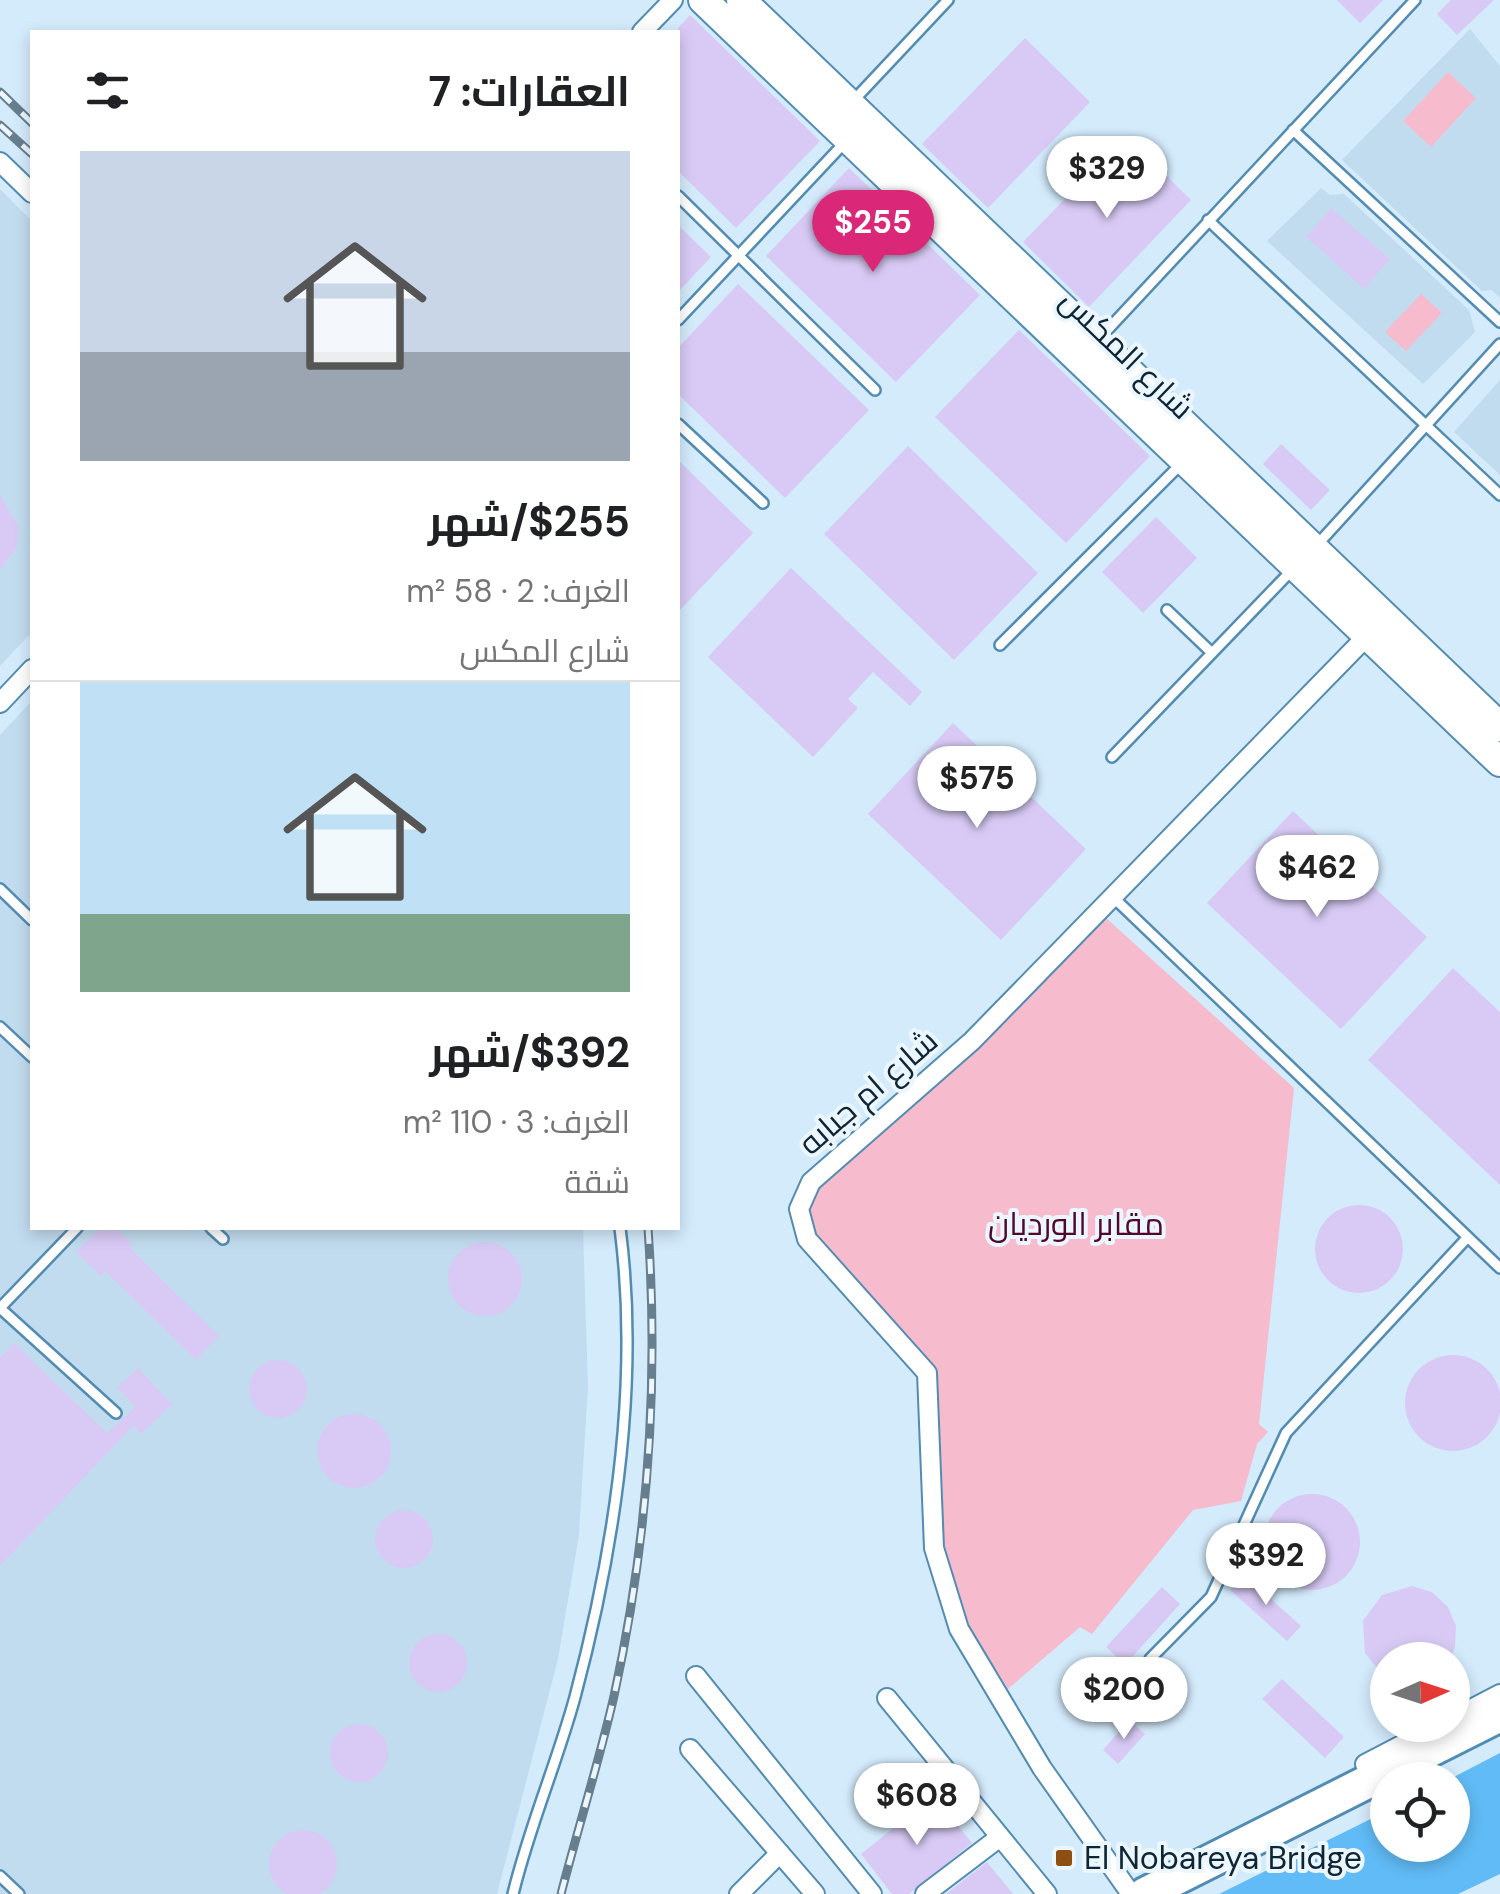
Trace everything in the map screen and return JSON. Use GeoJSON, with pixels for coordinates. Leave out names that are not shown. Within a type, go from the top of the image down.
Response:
{"type":"FeatureCollection","features":[{"type":"Feature","properties":{"kind":"highway"},"geometry":{"type":"LineString","coordinates":[[1143,1893],[1500,1715]]}},
{"type":"Feature","properties":{"kind":"highway"},"geometry":{"type":"LineString","coordinates":[[1452,1762],[1500,1738]]}},
{"type":"Feature","properties":{"kind":"highway"},"geometry":{"type":"LineString","coordinates":[[1189,1894],[1370,1803]]}},
{"type":"Feature","properties":{"kind":"main road","name":"شارع المكس"},"geometry":{"type":"LineString","coordinates":[[703,0],[1186,458],[1500,727]]}},
{"type":"Feature","properties":{"kind":"main road","name":"شارع المكس"},"geometry":{"type":"LineString","coordinates":[[741,0],[1097,341],[1305,556],[1370,634],[1500,762]]}},
{"type":"Feature","properties":{"kind":"street"},"geometry":{"type":"LineString","coordinates":[[644,30],[673,0]]}},
{"type":"Feature","properties":{"kind":"street"},"geometry":{"type":"LineString","coordinates":[[0,162],[30,191]]}},
{"type":"Feature","properties":{"kind":"street","name":"شارع ام جبابه"},"geometry":{"type":"LineString","coordinates":[[1143,1893],[1042,1768],[959,1629],[934,1548],[927,1373],[807,1239],[799,1210],[811,1182],[972,1041],[1370,634]]}},
{"type":"Feature","properties":{"kind":"street"},"geometry":{"type":"LineString","coordinates":[[0,702],[30,671]]}},
{"type":"Feature","properties":{"kind":"street"},"geometry":{"type":"LineString","coordinates":[[696,1676],[872,1894]]}},
{"type":"Feature","properties":{"kind":"street"},"geometry":{"type":"LineString","coordinates":[[1470,1709],[1500,1694]]}},
{"type":"Feature","properties":{"kind":"street"},"geometry":{"type":"LineString","coordinates":[[887,1698],[1046,1894]]}},
{"type":"Feature","properties":{"kind":"street"},"geometry":{"type":"LineString","coordinates":[[1364,1764],[1407,1742]]}},
{"type":"Feature","properties":{"kind":"street"},"geometry":{"type":"LineString","coordinates":[[690,1749],[815,1894]]}},
{"type":"Feature","properties":{"kind":"street"},"geometry":{"type":"LineString","coordinates":[[925,1894],[1000,1836]]}},
{"type":"Feature","properties":{"kind":"street"},"geometry":{"type":"LineString","coordinates":[[739,1894],[780,1853]]}},
{"type":"Feature","properties":{"kind":"lane"},"geometry":{"type":"LineString","coordinates":[[851,102],[948,0]]}},
{"type":"Feature","properties":{"kind":"lane"},"geometry":{"type":"LineString","coordinates":[[1097,341],[1415,0]]}},
{"type":"Feature","properties":{"kind":"lane"},"geometry":{"type":"LineString","coordinates":[[1293,130],[1500,322]]}},
{"type":"Feature","properties":{"kind":"lane"},"geometry":{"type":"LineString","coordinates":[[680,318],[850,137]]}},
{"type":"Feature","properties":{"kind":"lane"},"geometry":{"type":"LineString","coordinates":[[680,198],[876,390]]}},
{"type":"Feature","properties":{"kind":"lane"},"geometry":{"type":"LineString","coordinates":[[1208,220],[1500,494]]}},
{"type":"Feature","properties":{"kind":"lane"},"geometry":{"type":"LineString","coordinates":[[1112,757],[1305,556],[1500,344]]}},
{"type":"Feature","properties":{"kind":"lane"},"geometry":{"type":"LineString","coordinates":[[680,426],[762,503]]}},
{"type":"Feature","properties":{"kind":"lane"},"geometry":{"type":"LineString","coordinates":[[1000,646],[1186,458]]}},
{"type":"Feature","properties":{"kind":"lane"},"geometry":{"type":"LineString","coordinates":[[1168,610],[1212,653]]}},
{"type":"Feature","properties":{"kind":"lane"},"geometry":{"type":"LineString","coordinates":[[0,889],[30,918]]}},
{"type":"Feature","properties":{"kind":"lane"},"geometry":{"type":"LineString","coordinates":[[1114,898],[1500,1268]]}},
{"type":"Feature","properties":{"kind":"lane"},"geometry":{"type":"LineString","coordinates":[[0,1026],[30,1056]]}},
{"type":"Feature","properties":{"kind":"lane"},"geometry":{"type":"LineString","coordinates":[[75,1230],[1,1307],[116,1413]]}},
{"type":"Feature","properties":{"kind":"lane"},"geometry":{"type":"LineString","coordinates":[[212,1230],[223,1239]]}},
{"type":"Feature","properties":{"kind":"lane"},"geometry":{"type":"LineString","coordinates":[[513,1894],[575,1695],[613,1506],[628,1355],[620,1230]]}},
{"type":"Feature","properties":{"kind":"lane"},"geometry":{"type":"LineString","coordinates":[[1150,1659],[1211,1597],[1286,1433],[1467,1238]]}},
{"type":"Feature","properties":{"kind":"lane"},"geometry":{"type":"LineString","coordinates":[[0,1876],[19,1894]]}},
{"type":"Feature","properties":{"kind":"shaded area"},"geometry":{"type":"Polygon","coordinates":[[[1470,29],[1500,66],[1500,298],[1492,290],[1482,291],[1342,160],[1470,29]]]}},
{"type":"Feature","properties":{"kind":"shaded area"},"geometry":{"type":"Polygon","coordinates":[[[1321,188],[1330,195],[1344,194],[1469,310],[1475,332],[1423,384],[1267,241],[1321,188]]]}},
{"type":"Feature","properties":{"kind":"shaded area"},"geometry":{"type":"Polygon","coordinates":[[[0,189],[30,219],[30,634],[0,666],[0,189]]]}},
{"type":"Feature","properties":{"kind":"shaded area"},"geometry":{"type":"Polygon","coordinates":[[[1500,380],[1500,475],[1454,432],[1500,380]]]}},
{"type":"Feature","properties":{"kind":"shaded area"},"geometry":{"type":"Polygon","coordinates":[[[30,703],[30,1230],[583,1230],[588,1386],[579,1535],[558,1659],[497,1894],[0,1894],[0,735],[30,703]]]}},
{"type":"Feature","properties":{"kind":"green space"},"geometry":{"type":"Polygon","coordinates":[[[1448,72],[1476,98],[1431,147],[1403,121],[1448,72]]]}},
{"type":"Feature","properties":{"kind":"green space"},"geometry":{"type":"Polygon","coordinates":[[[1421,294],[1442,313],[1406,351],[1385,332],[1421,294]]]}},
{"type":"Feature","properties":{"kind":"green space","name":"مقابر الورديان"},"geometry":{"type":"Polygon","coordinates":[[[1106,918],[1294,1088],[1259,1424],[1268,1432],[1257,1444],[1241,1501],[1193,1510],[1092,1634],[1080,1627],[1008,1689],[964,1613],[946,1561],[936,1480],[935,1371],[813,1229],[806,1212],[818,1188],[1106,918]]]}},
{"type":"Feature","properties":{"kind":"water"},"geometry":{"type":"Polygon","coordinates":[[[1500,1753],[1500,1874],[1458,1894],[1219,1894],[1370,1819],[1370,1862],[1470,1862],[1470,1769],[1500,1753]]]}},
{"type":"Feature","properties":{"kind":"building"},"geometry":{"type":"Polygon","coordinates":[[[1337,0],[1383,0],[1360,23],[1337,0]]]}},
{"type":"Feature","properties":{"kind":"building"},"geometry":{"type":"Polygon","coordinates":[[[1451,0],[1494,0],[1457,35],[1437,14],[1451,0]]]}},
{"type":"Feature","properties":{"kind":"building"},"geometry":{"type":"Polygon","coordinates":[[[690,15],[820,141],[736,228],[680,173],[678,28],[690,15]]]}},
{"type":"Feature","properties":{"kind":"building"},"geometry":{"type":"Polygon","coordinates":[[[1025,38],[1090,102],[988,208],[922,144],[1025,38]]]}},
{"type":"Feature","properties":{"kind":"building"},"geometry":{"type":"Polygon","coordinates":[[[1126,136],[1191,200],[1089,307],[1023,242],[1126,136]]]}},
{"type":"Feature","properties":{"kind":"building"},"geometry":{"type":"Polygon","coordinates":[[[849,168],[980,295],[896,382],[766,256],[849,168]]]}},
{"type":"Feature","properties":{"kind":"building"},"geometry":{"type":"Polygon","coordinates":[[[1331,208],[1390,259],[1364,289],[1306,237],[1331,208]]]}},
{"type":"Feature","properties":{"kind":"building"},"geometry":{"type":"Polygon","coordinates":[[[680,227],[711,257],[680,290],[680,227]]]}},
{"type":"Feature","properties":{"kind":"building"},"geometry":{"type":"Polygon","coordinates":[[[738,284],[869,410],[785,498],[680,396],[680,346],[738,284]]]}},
{"type":"Feature","properties":{"kind":"building"},"geometry":{"type":"Polygon","coordinates":[[[1019,330],[1150,456],[1066,543],[935,417],[1019,330]]]}},
{"type":"Feature","properties":{"kind":"building"},"geometry":{"type":"Polygon","coordinates":[[[1281,444],[1330,490],[1311,510],[1263,464],[1281,444]]]}},
{"type":"Feature","properties":{"kind":"building"},"geometry":{"type":"Polygon","coordinates":[[[908,446],[1038,573],[954,660],[824,534],[908,446]]]}},
{"type":"Feature","properties":{"kind":"building"},"geometry":{"type":"Polygon","coordinates":[[[680,462],[753,533],[680,610],[680,462]]]}},
{"type":"Feature","properties":{"kind":"building"},"geometry":{"type":"Polygon","coordinates":[[[0,495],[19,527],[17,547],[0,570],[0,495]]]}},
{"type":"Feature","properties":{"kind":"building"},"geometry":{"type":"Polygon","coordinates":[[[1156,517],[1197,558],[1143,613],[1102,572],[1156,517]]]}},
{"type":"Feature","properties":{"kind":"building"},"geometry":{"type":"Polygon","coordinates":[[[791,568],[922,692],[910,706],[873,672],[848,699],[858,708],[813,757],[708,657],[791,568]]]}},
{"type":"Feature","properties":{"kind":"building"},"geometry":{"type":"Polygon","coordinates":[[[953,723],[1086,849],[1001,940],[868,814],[953,723]]]}},
{"type":"Feature","properties":{"kind":"building"},"geometry":{"type":"Polygon","coordinates":[[[1293,811],[1427,937],[1341,1029],[1207,903],[1293,811]]]}},
{"type":"Feature","properties":{"kind":"building"},"geometry":{"type":"Polygon","coordinates":[[[1453,968],[1500,1012],[1500,1185],[1368,1060],[1453,968]]]}},
{"type":"Feature","properties":{"kind":"building"},"geometry":{"type":"Polygon","coordinates":[[[1359,1205],[1390,1218],[1403,1249],[1390,1280],[1359,1293],[1328,1280],[1315,1249],[1328,1218],[1359,1205]]]}},
{"type":"Feature","properties":{"kind":"building"},"geometry":{"type":"Polygon","coordinates":[[[98,1230],[118,1230],[132,1244],[129,1247],[219,1336],[196,1360],[105,1271],[101,1276],[76,1252],[98,1230]]]}},
{"type":"Feature","properties":{"kind":"building"},"geometry":{"type":"Polygon","coordinates":[[[485,1242],[511,1253],[522,1279],[511,1305],[485,1316],[459,1305],[448,1279],[459,1253],[485,1242]]]}},
{"type":"Feature","properties":{"kind":"building"},"geometry":{"type":"Polygon","coordinates":[[[14,1343],[107,1433],[135,1407],[117,1387],[138,1368],[172,1404],[141,1434],[133,1426],[0,1566],[0,1358],[14,1343]]]}},
{"type":"Feature","properties":{"kind":"building"},"geometry":{"type":"Polygon","coordinates":[[[1453,1355],[1471,1359],[1487,1369],[1497,1385],[1501,1403],[1497,1421],[1487,1437],[1471,1447],[1453,1451],[1435,1447],[1419,1437],[1409,1421],[1405,1403],[1409,1385],[1419,1369],[1435,1359],[1453,1355]]]}},
{"type":"Feature","properties":{"kind":"building"},"geometry":{"type":"Polygon","coordinates":[[[278,1360],[298,1369],[307,1389],[298,1409],[278,1418],[258,1409],[249,1389],[258,1369],[278,1360]]]}},
{"type":"Feature","properties":{"kind":"building"},"geometry":{"type":"Polygon","coordinates":[[[354,1414],[380,1425],[391,1451],[380,1477],[354,1488],[328,1477],[317,1451],[328,1425],[354,1414]]]}},
{"type":"Feature","properties":{"kind":"building"},"geometry":{"type":"Polygon","coordinates":[[[1312,1494],[1330,1498],[1346,1508],[1356,1524],[1360,1542],[1356,1560],[1346,1576],[1330,1586],[1312,1590],[1294,1586],[1278,1576],[1268,1560],[1264,1542],[1268,1524],[1278,1508],[1294,1498],[1312,1494]]]}},
{"type":"Feature","properties":{"kind":"building"},"geometry":{"type":"Polygon","coordinates":[[[404,1510],[424,1519],[433,1539],[424,1559],[404,1568],[384,1559],[375,1539],[384,1519],[404,1510]]]}},
{"type":"Feature","properties":{"kind":"building"},"geometry":{"type":"Polygon","coordinates":[[[1244,1575],[1301,1626],[1287,1641],[1230,1590],[1244,1575]]]}},
{"type":"Feature","properties":{"kind":"building"},"geometry":{"type":"Polygon","coordinates":[[[1412,1586],[1432,1592],[1448,1607],[1456,1626],[1455,1642],[1370,1642],[1370,1659],[1365,1653],[1363,1621],[1382,1595],[1412,1586]]]}},
{"type":"Feature","properties":{"kind":"building"},"geometry":{"type":"Polygon","coordinates":[[[1162,1587],[1180,1604],[1125,1665],[1106,1647],[1162,1587]]]}},
{"type":"Feature","properties":{"kind":"building"},"geometry":{"type":"Polygon","coordinates":[[[438,1634],[458,1643],[467,1663],[458,1683],[438,1692],[418,1683],[409,1663],[418,1643],[438,1634]]]}},
{"type":"Feature","properties":{"kind":"building"},"geometry":{"type":"Polygon","coordinates":[[[1089,1667],[1106,1684],[1086,1706],[1068,1689],[1089,1667]]]}},
{"type":"Feature","properties":{"kind":"building"},"geometry":{"type":"Polygon","coordinates":[[[1282,1679],[1344,1737],[1325,1758],[1262,1699],[1282,1679]]]}},
{"type":"Feature","properties":{"kind":"building"},"geometry":{"type":"Polygon","coordinates":[[[1129,1720],[1145,1734],[1118,1764],[1103,1750],[1129,1720]]]}},
{"type":"Feature","properties":{"kind":"building"},"geometry":{"type":"Polygon","coordinates":[[[359,1724],[379,1733],[388,1753],[379,1773],[359,1782],[339,1773],[330,1753],[339,1733],[359,1724]]]}},
{"type":"Feature","properties":{"kind":"building"},"geometry":{"type":"Polygon","coordinates":[[[934,1796],[972,1843],[909,1894],[892,1894],[861,1854],[934,1796]]]}},
{"type":"Feature","properties":{"kind":"building"},"geometry":{"type":"Polygon","coordinates":[[[290,1832],[316,1832],[335,1851],[335,1877],[317,1895],[289,1895],[271,1877],[271,1851],[290,1832]]]}},
{"type":"Feature","properties":{"kind":"building"},"geometry":{"type":"Polygon","coordinates":[[[987,1862],[1013,1894],[946,1894],[987,1862]]]}},
{"type":"Feature","properties":{"kind":"railway"},"geometry":{"type":"LineString","coordinates":[[0,92],[30,121]]}},
{"type":"Feature","properties":{"kind":"railway"},"geometry":{"type":"LineString","coordinates":[[0,125],[30,152]]}},
{"type":"Feature","properties":{"kind":"railway"},"geometry":{"type":"LineString","coordinates":[[561,1894],[614,1696],[643,1521],[651,1404],[648,1230]]}},
{"type":"Feature","properties":{"kind":"place","name":"El Nobareya Bridge"},"geometry":{"type":"Point","coordinates":[1064,1858]}}]}
